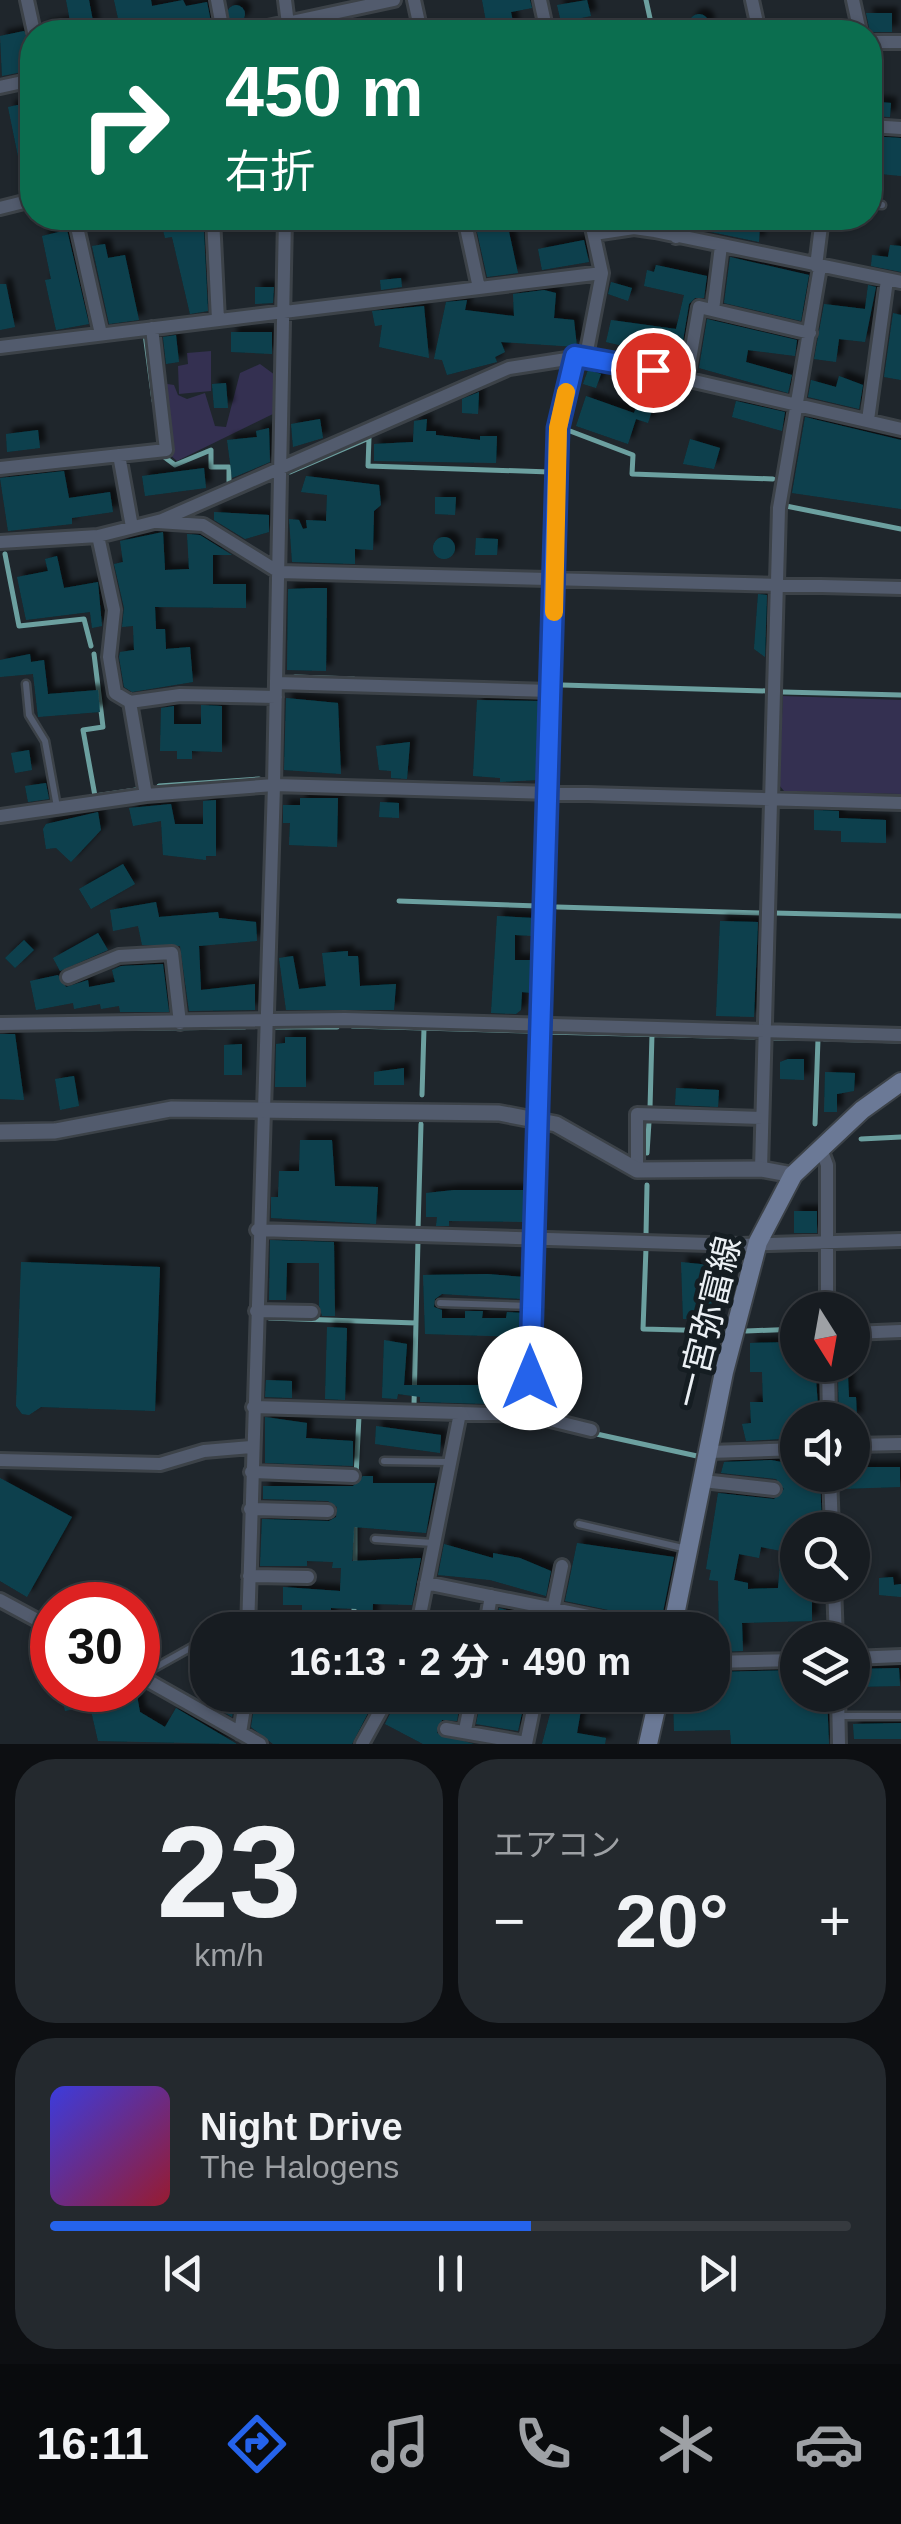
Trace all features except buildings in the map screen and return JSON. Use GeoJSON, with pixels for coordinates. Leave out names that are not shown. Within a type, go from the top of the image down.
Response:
{"type":"FeatureCollection","features":[{"type":"Feature","properties":{"kind":"main road","name":"一宮弥富線"},"geometry":{"type":"LineString","coordinates":[[676,1612],[740,1303],[758,1242],[793,1175],[901,1082]]}},
{"type":"Feature","properties":{"kind":"main road"},"geometry":{"type":"LineString","coordinates":[[648,1744],[655,1712]]}},
{"type":"Feature","properties":{"kind":"street"},"geometry":{"type":"LineString","coordinates":[[319,20],[394,0]]}},
{"type":"Feature","properties":{"kind":"street"},"geometry":{"type":"LineString","coordinates":[[78,230],[101,334]]}},
{"type":"Feature","properties":{"kind":"street"},"geometry":{"type":"LineString","coordinates":[[214,230],[218,320]]}},
{"type":"Feature","properties":{"kind":"street"},"geometry":{"type":"LineString","coordinates":[[248,1612],[274,785],[285,230]]}},
{"type":"Feature","properties":{"kind":"street"},"geometry":{"type":"LineString","coordinates":[[467,230],[479,288]]}},
{"type":"Feature","properties":{"kind":"street"},"geometry":{"type":"LineString","coordinates":[[530,1415],[558,428],[602,273],[593,230]]}},
{"type":"Feature","properties":{"kind":"street"},"geometry":{"type":"LineString","coordinates":[[594,234],[621,230]]}},
{"type":"Feature","properties":{"kind":"street"},"geometry":{"type":"LineString","coordinates":[[643,230],[894,281],[868,420]]}},
{"type":"Feature","properties":{"kind":"street"},"geometry":{"type":"LineString","coordinates":[[676,237],[677,230]]}},
{"type":"Feature","properties":{"kind":"street"},"geometry":{"type":"LineString","coordinates":[[760,1169],[784,461],[800,403],[821,230]]}},
{"type":"Feature","properties":{"kind":"street"},"geometry":{"type":"LineString","coordinates":[[713,310],[721,246]]}},
{"type":"Feature","properties":{"kind":"street"},"geometry":{"type":"LineString","coordinates":[[0,347],[602,273]]}},
{"type":"Feature","properties":{"kind":"street"},"geometry":{"type":"LineString","coordinates":[[687,376],[699,307],[810,333]]}},
{"type":"Feature","properties":{"kind":"street"},"geometry":{"type":"LineString","coordinates":[[0,468],[166,450],[152,328]]}},
{"type":"Feature","properties":{"kind":"street"},"geometry":{"type":"LineString","coordinates":[[0,542],[98,536],[156,521],[509,368],[581,356],[687,376],[901,429]]}},
{"type":"Feature","properties":{"kind":"street"},"geometry":{"type":"LineString","coordinates":[[119,455],[132,527]]}},
{"type":"Feature","properties":{"kind":"street"},"geometry":{"type":"LineString","coordinates":[[156,521],[203,525],[278,572],[901,588]]}},
{"type":"Feature","properties":{"kind":"street"},"geometry":{"type":"LineString","coordinates":[[98,536],[114,610],[110,657],[115,692],[130,702],[276,690],[551,691]]}},
{"type":"Feature","properties":{"kind":"street"},"geometry":{"type":"LineString","coordinates":[[130,702],[146,795]]}},
{"type":"Feature","properties":{"kind":"street"},"geometry":{"type":"LineString","coordinates":[[0,816],[146,795],[274,785],[901,802]]}},
{"type":"Feature","properties":{"kind":"street"},"geometry":{"type":"LineString","coordinates":[[68,977],[119,956],[172,953],[180,1023]]}},
{"type":"Feature","properties":{"kind":"street"},"geometry":{"type":"LineString","coordinates":[[0,1024],[266,1019],[539,1022],[901,1034]]}},
{"type":"Feature","properties":{"kind":"street"},"geometry":{"type":"LineString","coordinates":[[0,1132],[55,1131],[154,1110],[499,1113],[536,1118],[579,1134],[637,1170],[760,1169],[793,1175]]}},
{"type":"Feature","properties":{"kind":"street"},"geometry":{"type":"LineString","coordinates":[[637,1170],[637,1114],[762,1118]]}},
{"type":"Feature","properties":{"kind":"street"},"geometry":{"type":"LineString","coordinates":[[820,1149],[827,1166],[827,1292]]}},
{"type":"Feature","properties":{"kind":"street"},"geometry":{"type":"LineString","coordinates":[[258,1230],[758,1242],[901,1240]]}},
{"type":"Feature","properties":{"kind":"street"},"geometry":{"type":"LineString","coordinates":[[256,1311],[312,1312]]}},
{"type":"Feature","properties":{"kind":"street"},"geometry":{"type":"LineString","coordinates":[[870,1333],[901,1332]]}},
{"type":"Feature","properties":{"kind":"street"},"geometry":{"type":"LineString","coordinates":[[253,1408],[530,1415],[591,1430]]}},
{"type":"Feature","properties":{"kind":"street"},"geometry":{"type":"LineString","coordinates":[[420,1612],[460,1413]]}},
{"type":"Feature","properties":{"kind":"street"},"geometry":{"type":"LineString","coordinates":[[870,1445],[901,1444]]}},
{"type":"Feature","properties":{"kind":"street"},"geometry":{"type":"LineString","coordinates":[[0,1460],[160,1464],[216,1449],[252,1447]]}},
{"type":"Feature","properties":{"kind":"street"},"geometry":{"type":"LineString","coordinates":[[709,1452],[780,1450]]}},
{"type":"Feature","properties":{"kind":"street"},"geometry":{"type":"LineString","coordinates":[[251,1472],[354,1476]]}},
{"type":"Feature","properties":{"kind":"street"},"geometry":{"type":"LineString","coordinates":[[703,1481],[774,1489]]}},
{"type":"Feature","properties":{"kind":"street"},"geometry":{"type":"LineString","coordinates":[[250,1509],[328,1511]]}},
{"type":"Feature","properties":{"kind":"street"},"geometry":{"type":"LineString","coordinates":[[553,1612],[562,1566]]}},
{"type":"Feature","properties":{"kind":"street"},"geometry":{"type":"LineString","coordinates":[[249,1576],[308,1577]]}},
{"type":"Feature","properties":{"kind":"street"},"geometry":{"type":"LineString","coordinates":[[426,1583],[569,1612]]}},
{"type":"Feature","properties":{"kind":"street"},"geometry":{"type":"LineString","coordinates":[[488,1612],[491,1596]]}},
{"type":"Feature","properties":{"kind":"street"},"geometry":{"type":"LineString","coordinates":[[0,1600],[30,1616]]}},
{"type":"Feature","properties":{"kind":"street"},"geometry":{"type":"LineString","coordinates":[[870,1657],[901,1656]]}},
{"type":"Feature","properties":{"kind":"street"},"geometry":{"type":"LineString","coordinates":[[730,1662],[780,1660]]}},
{"type":"Feature","properties":{"kind":"street"},"geometry":{"type":"LineString","coordinates":[[160,1687],[260,1744]]}},
{"type":"Feature","properties":{"kind":"street"},"geometry":{"type":"LineString","coordinates":[[240,1733],[243,1712]]}},
{"type":"Feature","properties":{"kind":"street"},"geometry":{"type":"LineString","coordinates":[[362,1744],[380,1712]]}},
{"type":"Feature","properties":{"kind":"street"},"geometry":{"type":"LineString","coordinates":[[464,1730],[468,1712]]}},
{"type":"Feature","properties":{"kind":"street"},"geometry":{"type":"LineString","coordinates":[[446,1728],[526,1744],[533,1712]]}},
{"type":"Feature","properties":{"kind":"street"},"geometry":{"type":"LineString","coordinates":[[839,1712],[839,1744]]}},
{"type":"Feature","properties":{"kind":"lane"},"geometry":{"type":"LineString","coordinates":[[26,684],[30,716],[45,741],[58,808]]}},
{"type":"Feature","properties":{"kind":"lane"},"geometry":{"type":"LineString","coordinates":[[440,1303],[531,1306]]}},
{"type":"Feature","properties":{"kind":"lane"},"geometry":{"type":"LineString","coordinates":[[384,1460],[450,1462]]}},
{"type":"Feature","properties":{"kind":"lane"},"geometry":{"type":"LineString","coordinates":[[579,1524],[689,1550]]}},
{"type":"Feature","properties":{"kind":"lane"},"geometry":{"type":"LineString","coordinates":[[374,1539],[434,1543]]}},
{"type":"Feature","properties":{"kind":"lane"},"geometry":{"type":"LineString","coordinates":[[160,1664],[190,1648]]}},
{"type":"Feature","properties":{"kind":"lane"},"geometry":{"type":"LineString","coordinates":[[839,1716],[901,1716]]}},
{"type":"Feature","properties":{"kind":"shaded area"},"geometry":{"type":"Polygon","coordinates":[[[211,351],[211,391],[179,394],[178,366],[188,364],[187,353],[211,351]]]}},
{"type":"Feature","properties":{"kind":"shaded area"},"geometry":{"type":"Polygon","coordinates":[[[260,364],[275,375],[275,413],[177,461],[169,454],[161,383],[174,385],[178,395],[187,399],[205,393],[215,426],[226,427],[240,373],[260,364]]]}},
{"type":"Feature","properties":{"kind":"shaded area"},"geometry":{"type":"Polygon","coordinates":[[[783,696],[901,700],[901,794],[784,791],[779,785],[783,696]]]}},
{"type":"Feature","properties":{"kind":"waterway"},"geometry":{"type":"LineString","coordinates":[[646,0],[650,20]]}},
{"type":"Feature","properties":{"kind":"waterway"},"geometry":{"type":"LineString","coordinates":[[145,334],[154,401]]}},
{"type":"Feature","properties":{"kind":"waterway"},"geometry":{"type":"LineString","coordinates":[[572,398],[581,367]]}},
{"type":"Feature","properties":{"kind":"waterway"},"geometry":{"type":"LineString","coordinates":[[570,431],[633,455],[632,474],[773,479]]}},
{"type":"Feature","properties":{"kind":"waterway"},"geometry":{"type":"LineString","coordinates":[[290,472],[369,438],[368,466],[550,472]]}},
{"type":"Feature","properties":{"kind":"waterway"},"geometry":{"type":"LineString","coordinates":[[163,456],[175,465],[211,450],[211,467],[229,467],[229,481]]}},
{"type":"Feature","properties":{"kind":"waterway"},"geometry":{"type":"LineString","coordinates":[[786,506],[901,529]]}},
{"type":"Feature","properties":{"kind":"waterway"},"geometry":{"type":"LineString","coordinates":[[5,554],[19,626],[84,619],[91,646]]}},
{"type":"Feature","properties":{"kind":"waterway"},"geometry":{"type":"LineString","coordinates":[[94,654],[103,727],[83,730],[95,796],[136,790]]}},
{"type":"Feature","properties":{"kind":"waterway"},"geometry":{"type":"LineString","coordinates":[[295,677],[354,679]]}},
{"type":"Feature","properties":{"kind":"waterway"},"geometry":{"type":"LineString","coordinates":[[562,685],[768,691]]}},
{"type":"Feature","properties":{"kind":"waterway"},"geometry":{"type":"LineString","coordinates":[[783,692],[901,695]]}},
{"type":"Feature","properties":{"kind":"waterway"},"geometry":{"type":"LineString","coordinates":[[159,786],[259,779]]}},
{"type":"Feature","properties":{"kind":"waterway"},"geometry":{"type":"LineString","coordinates":[[399,901],[538,906]]}},
{"type":"Feature","properties":{"kind":"waterway"},"geometry":{"type":"LineString","coordinates":[[557,907],[760,913]]}},
{"type":"Feature","properties":{"kind":"waterway"},"geometry":{"type":"LineString","coordinates":[[774,913],[901,916]]}},
{"type":"Feature","properties":{"kind":"waterway"},"geometry":{"type":"LineString","coordinates":[[352,1026],[529,1031]]}},
{"type":"Feature","properties":{"kind":"waterway"},"geometry":{"type":"LineString","coordinates":[[72,1029],[245,1027]]}},
{"type":"Feature","properties":{"kind":"waterway"},"geometry":{"type":"LineString","coordinates":[[273,1027],[337,1027]]}},
{"type":"Feature","properties":{"kind":"waterway"},"geometry":{"type":"LineString","coordinates":[[422,1095],[424,1028]]}},
{"type":"Feature","properties":{"kind":"waterway"},"geometry":{"type":"LineString","coordinates":[[546,1032],[754,1037]]}},
{"type":"Feature","properties":{"kind":"waterway"},"geometry":{"type":"LineString","coordinates":[[650,1108],[652,1034]]}},
{"type":"Feature","properties":{"kind":"waterway"},"geometry":{"type":"LineString","coordinates":[[773,1038],[798,1038]]}},
{"type":"Feature","properties":{"kind":"waterway"},"geometry":{"type":"LineString","coordinates":[[815,1124],[818,1039]]}},
{"type":"Feature","properties":{"kind":"waterway"},"geometry":{"type":"LineString","coordinates":[[824,1039],[901,1041]]}},
{"type":"Feature","properties":{"kind":"waterway"},"geometry":{"type":"LineString","coordinates":[[647,1153],[649,1122]]}},
{"type":"Feature","properties":{"kind":"waterway"},"geometry":{"type":"LineString","coordinates":[[418,1230],[421,1124]]}},
{"type":"Feature","properties":{"kind":"waterway"},"geometry":{"type":"LineString","coordinates":[[861,1139],[901,1137]]}},
{"type":"Feature","properties":{"kind":"waterway"},"geometry":{"type":"LineString","coordinates":[[646,1235],[647,1185]]}},
{"type":"Feature","properties":{"kind":"waterway"},"geometry":{"type":"LineString","coordinates":[[414,1405],[418,1240]]}},
{"type":"Feature","properties":{"kind":"waterway"},"geometry":{"type":"LineString","coordinates":[[646,1248],[643,1329],[720,1331]]}},
{"type":"Feature","properties":{"kind":"waterway"},"geometry":{"type":"LineString","coordinates":[[269,1318],[416,1323]]}},
{"type":"Feature","properties":{"kind":"waterway"},"geometry":{"type":"LineString","coordinates":[[746,1331],[780,1330]]}},
{"type":"Feature","properties":{"kind":"waterway"},"geometry":{"type":"LineString","coordinates":[[356,1477],[359,1416]]}},
{"type":"Feature","properties":{"kind":"waterway"},"geometry":{"type":"LineString","coordinates":[[592,1433],[697,1456]]}},
{"type":"Feature","properties":{"kind":"waterway"},"geometry":{"type":"LineString","coordinates":[[355,1523],[355,1567]]}},
{"type":"Feature","properties":{"kind":"waterway"},"geometry":{"type":"LineString","coordinates":[[354,1603],[354,1612]]}},
{"type":"Feature","properties":{"kind":"slow traffic"},"geometry":{"type":"LineString","coordinates":[[554,612],[558,428],[566,392]]}},
{"type":"Feature","properties":{"kind":"route"},"geometry":{"type":"LineString","coordinates":[[530,1378],[558,428],[575,356],[653,370]]}}]}
